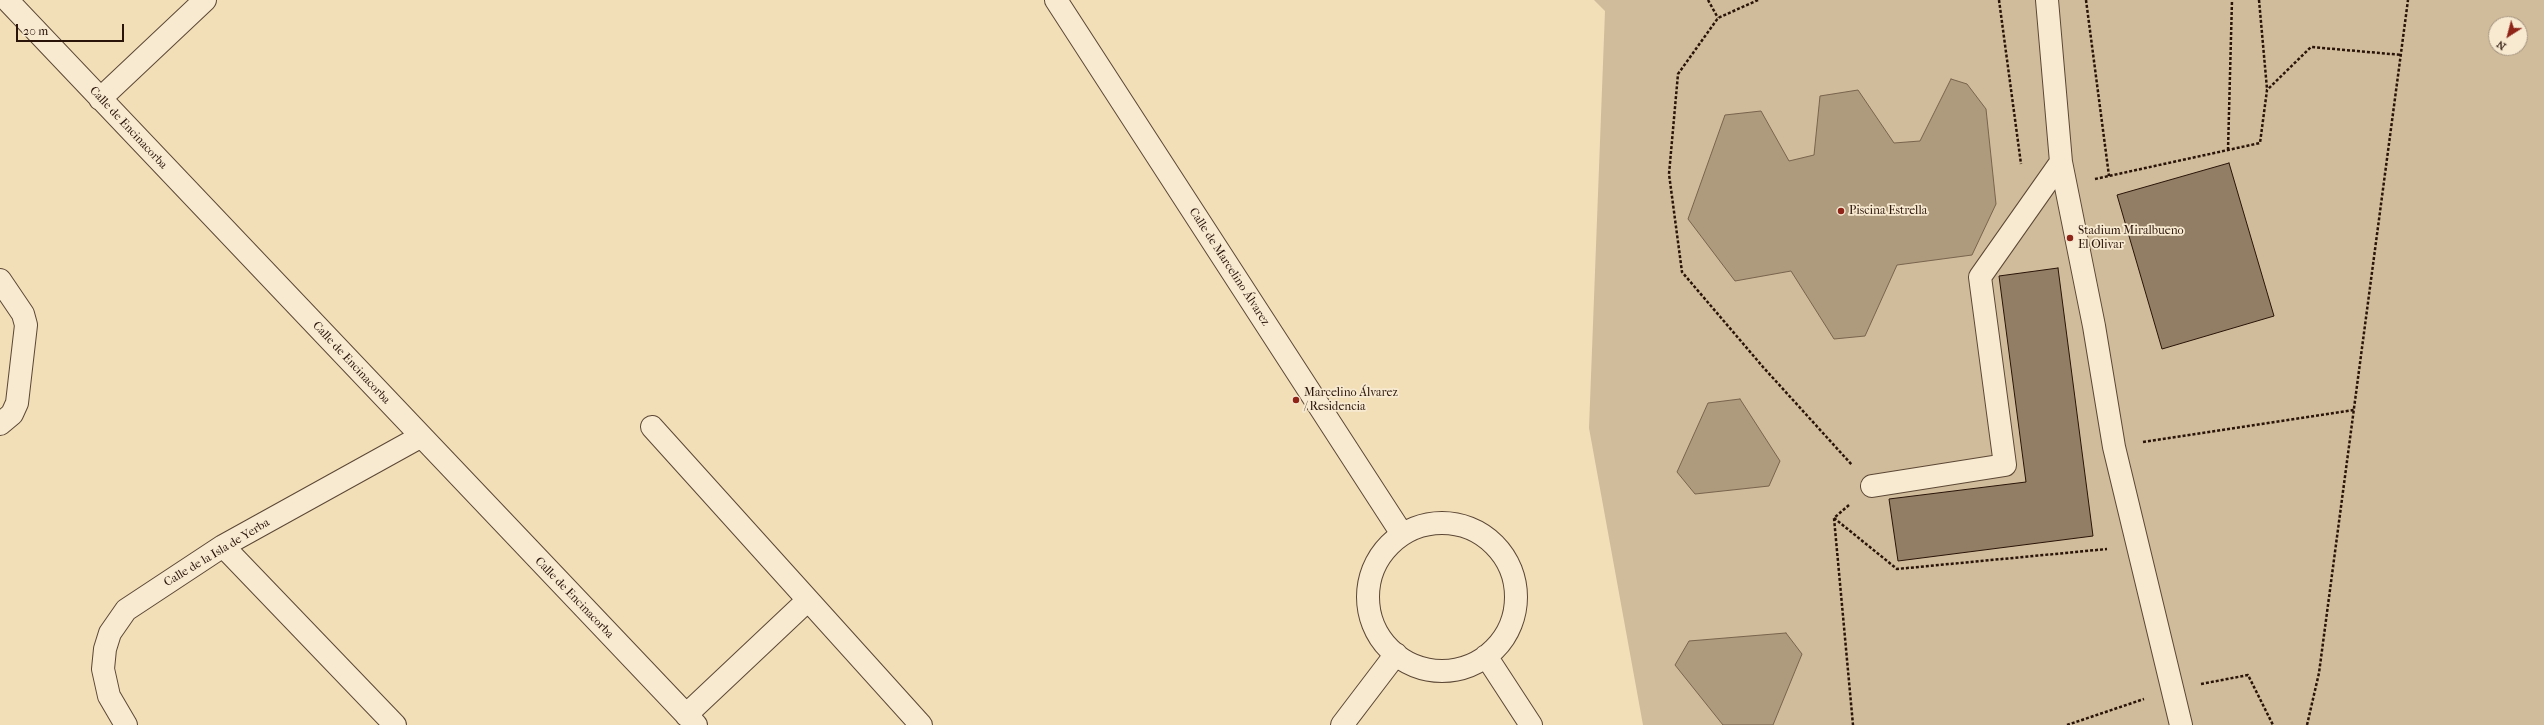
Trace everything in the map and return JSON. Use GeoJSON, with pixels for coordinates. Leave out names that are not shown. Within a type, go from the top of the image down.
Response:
{"type":"FeatureCollection","features":[{"type":"Feature","properties":{"kind":"street","name":"Calle de Encinacorba"},"geometry":{"type":"LineString","coordinates":[[7,0],[420,437],[691,720]]}},
{"type":"Feature","properties":{"kind":"street"},"geometry":{"type":"LineString","coordinates":[[100,99],[205,0]]}},
{"type":"Feature","properties":{"kind":"street","name":"Calle de Marcelino Álvarez"},"geometry":{"type":"LineString","coordinates":[[1056,0],[1402,534]]}},
{"type":"Feature","properties":{"kind":"street"},"geometry":{"type":"LineString","coordinates":[[2047,0],[2061,162],[2094,326],[2114,447],[2181,725]]}},
{"type":"Feature","properties":{"kind":"street"},"geometry":{"type":"LineString","coordinates":[[1872,486],[2005,465],[1980,277],[2061,162]]}},
{"type":"Feature","properties":{"kind":"street"},"geometry":{"type":"LineString","coordinates":[[0,280],[23,314],[26,330],[16,408],[0,424]]}},
{"type":"Feature","properties":{"kind":"street"},"geometry":{"type":"LineString","coordinates":[[652,426],[922,725]]}},
{"type":"Feature","properties":{"kind":"street","name":"Calle de la Isla de Yerba"},"geometry":{"type":"LineString","coordinates":[[126,725],[117,712],[105,683],[103,669],[105,649],[110,632],[126,610],[223,546],[420,437]]}},
{"type":"Feature","properties":{"kind":"street"},"geometry":{"type":"LineString","coordinates":[[1442,523],[1466,526],[1486,538],[1502,554],[1513,575],[1516,597],[1509,627],[1502,641],[1486,656],[1464,668],[1440,670],[1416,666],[1396,654],[1380,637],[1370,617],[1368,595],[1372,573],[1381,554],[1402,534],[1419,526],[1442,523]]}},
{"type":"Feature","properties":{"kind":"street"},"geometry":{"type":"LineString","coordinates":[[223,546],[395,725]]}},
{"type":"Feature","properties":{"kind":"street"},"geometry":{"type":"LineString","coordinates":[[691,720],[808,600]]}},
{"type":"Feature","properties":{"kind":"street"},"geometry":{"type":"LineString","coordinates":[[1342,725],[1396,654]]}},
{"type":"Feature","properties":{"kind":"street"},"geometry":{"type":"LineString","coordinates":[[1486,656],[1531,725]]}},
{"type":"Feature","properties":{"kind":"path"},"geometry":{"type":"LineString","coordinates":[[1708,0],[1718,18]]}},
{"type":"Feature","properties":{"kind":"path"},"geometry":{"type":"LineString","coordinates":[[1758,0],[1718,18],[1678,74],[1669,174],[1682,272],[1763,367],[1872,486],[1834,518]]}},
{"type":"Feature","properties":{"kind":"path"},"geometry":{"type":"LineString","coordinates":[[1999,0],[2027,210]]}},
{"type":"Feature","properties":{"kind":"path"},"geometry":{"type":"LineString","coordinates":[[2086,0],[2109,176]]}},
{"type":"Feature","properties":{"kind":"path"},"geometry":{"type":"LineString","coordinates":[[2228,150],[2232,0]]}},
{"type":"Feature","properties":{"kind":"path"},"geometry":{"type":"LineString","coordinates":[[2066,185],[2260,143],[2267,90],[2259,0]]}},
{"type":"Feature","properties":{"kind":"path"},"geometry":{"type":"LineString","coordinates":[[2307,725],[2319,673],[2402,55],[2408,0]]}},
{"type":"Feature","properties":{"kind":"path"},"geometry":{"type":"LineString","coordinates":[[2267,90],[2311,46],[2402,55]]}},
{"type":"Feature","properties":{"kind":"path"},"geometry":{"type":"LineString","coordinates":[[2114,447],[2354,410]]}},
{"type":"Feature","properties":{"kind":"path"},"geometry":{"type":"LineString","coordinates":[[1834,518],[1897,569],[2138,546]]}},
{"type":"Feature","properties":{"kind":"path"},"geometry":{"type":"LineString","coordinates":[[1834,518],[1853,725]]}},
{"type":"Feature","properties":{"kind":"path"},"geometry":{"type":"LineString","coordinates":[[2067,725],[2172,689],[2248,675],[2273,725]]}},
{"type":"Feature","properties":{"kind":"shaded area","name":"Stadium Miralbueno El Olivar"},"geometry":{"type":"Polygon","coordinates":[[[1594,0],[2544,0],[2544,725],[1643,725],[1589,428],[1605,11],[1594,0]]]}},
{"type":"Feature","properties":{"kind":"shaded area","name":"Piscina Estrella"},"geometry":{"type":"Polygon","coordinates":[[[1951,79],[1967,84],[1986,109],[1996,204],[1972,255],[1897,265],[1865,336],[1834,339],[1791,271],[1735,281],[1688,219],[1725,115],[1761,111],[1789,161],[1814,155],[1820,96],[1858,90],[1894,143],[1920,141],[1951,79]]]}},
{"type":"Feature","properties":{"kind":"shaded area"},"geometry":{"type":"Polygon","coordinates":[[[1740,399],[1780,461],[1769,486],[1695,494],[1677,472],[1708,403],[1740,399]]]}},
{"type":"Feature","properties":{"kind":"shaded area"},"geometry":{"type":"Polygon","coordinates":[[[1786,633],[1802,654],[1773,725],[1723,725],[1675,665],[1689,641],[1786,633]]]}},
{"type":"Feature","properties":{"kind":"building"},"geometry":{"type":"Polygon","coordinates":[[[2229,163],[2274,316],[2162,349],[2117,195],[2229,163]]]}},
{"type":"Feature","properties":{"kind":"building"},"geometry":{"type":"Polygon","coordinates":[[[2058,268],[2093,536],[1898,561],[1889,499],[2026,482],[1999,276],[2058,268]]]}},
{"type":"Feature","properties":{"kind":"place","name":"Piscina Estrella"},"geometry":{"type":"Point","coordinates":[1841,211]}},
{"type":"Feature","properties":{"kind":"place","name":"Stadium Miralbueno El Olivar"},"geometry":{"type":"Point","coordinates":[2070,238]}},
{"type":"Feature","properties":{"kind":"place","name":"Marcelino Álvarez / Residencia"},"geometry":{"type":"Point","coordinates":[1296,400]}}]}
